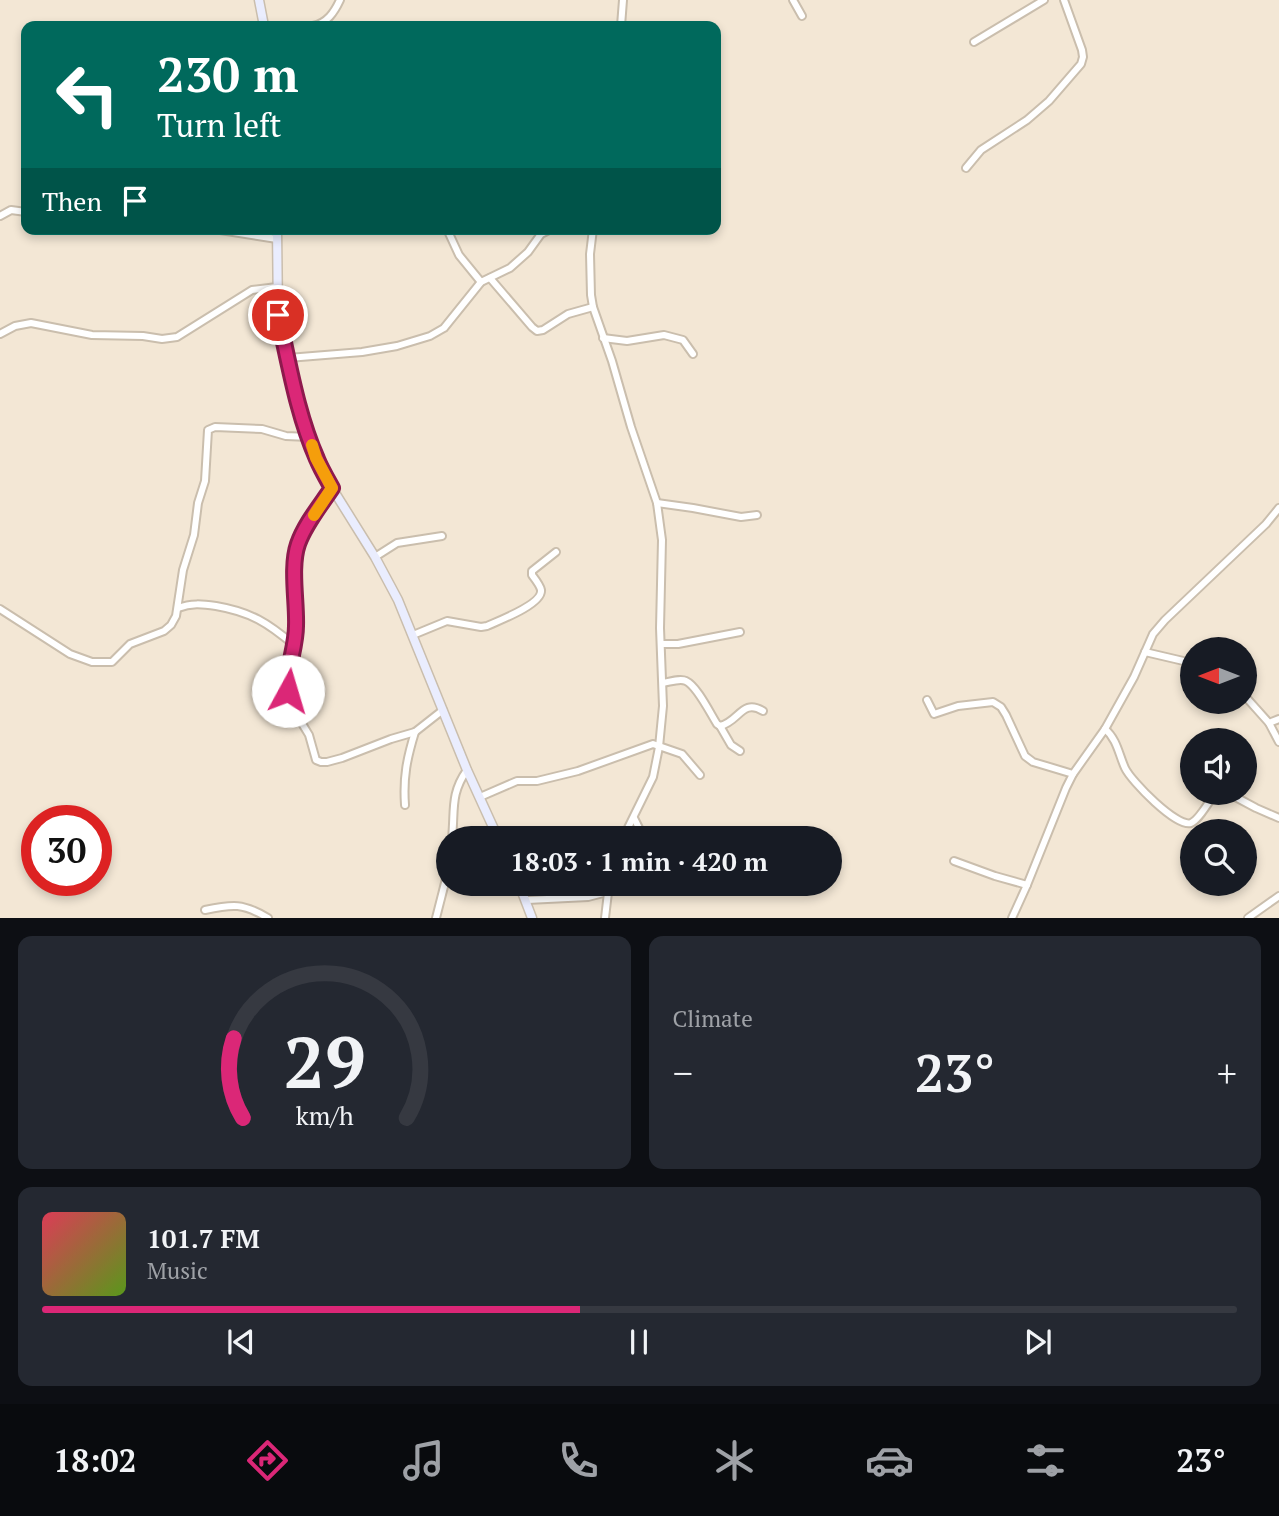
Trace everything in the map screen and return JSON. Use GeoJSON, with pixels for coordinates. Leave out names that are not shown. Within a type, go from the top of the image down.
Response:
{"type":"FeatureCollection","features":[{"type":"Feature","properties":{"kind":"street"},"geometry":{"type":"LineString","coordinates":[[259,0],[263,21]]}},
{"type":"Feature","properties":{"kind":"street"},"geometry":{"type":"LineString","coordinates":[[325,21],[340,0]]}},
{"type":"Feature","properties":{"kind":"street"},"geometry":{"type":"LineString","coordinates":[[621,21],[623,0]]}},
{"type":"Feature","properties":{"kind":"street"},"geometry":{"type":"LineString","coordinates":[[793,0],[802,16]]}},
{"type":"Feature","properties":{"kind":"street"},"geometry":{"type":"LineString","coordinates":[[974,42],[1044,0]]}},
{"type":"Feature","properties":{"kind":"street"},"geometry":{"type":"LineString","coordinates":[[966,168],[981,150],[1027,120],[1049,101],[1081,64],[1082,50],[1064,0]]}},
{"type":"Feature","properties":{"kind":"street"},"geometry":{"type":"LineString","coordinates":[[0,216],[11,210],[21,211]]}},
{"type":"Feature","properties":{"kind":"street"},"geometry":{"type":"LineString","coordinates":[[252,235],[277,239]]}},
{"type":"Feature","properties":{"kind":"street"},"geometry":{"type":"LineString","coordinates":[[277,235],[278,315],[316,458],[398,600],[493,826]]}},
{"type":"Feature","properties":{"kind":"street"},"geometry":{"type":"LineString","coordinates":[[450,235],[459,255],[481,282]]}},
{"type":"Feature","properties":{"kind":"street"},"geometry":{"type":"LineString","coordinates":[[288,358],[362,352],[397,346],[430,336],[444,328],[481,282],[510,268],[528,252],[540,235]]}},
{"type":"Feature","properties":{"kind":"street"},"geometry":{"type":"LineString","coordinates":[[592,235],[590,254],[593,307],[657,503],[662,540],[660,628],[663,706],[659,747],[653,777],[630,826]]}},
{"type":"Feature","properties":{"kind":"street"},"geometry":{"type":"LineString","coordinates":[[490,278],[537,331],[568,314],[593,307]]}},
{"type":"Feature","properties":{"kind":"street"},"geometry":{"type":"LineString","coordinates":[[0,334],[15,326],[32,323],[92,335],[177,337],[252,290],[277,287]]}},
{"type":"Feature","properties":{"kind":"street"},"geometry":{"type":"LineString","coordinates":[[603,338],[627,341],[664,335],[683,340],[693,354]]}},
{"type":"Feature","properties":{"kind":"street"},"geometry":{"type":"LineString","coordinates":[[0,609],[70,654],[92,662],[112,662],[136,641],[164,631],[176,617],[183,570],[194,535],[198,503],[205,481],[208,430],[215,426],[262,429],[292,438],[309,437]]}},
{"type":"Feature","properties":{"kind":"street"},"geometry":{"type":"LineString","coordinates":[[332,488],[303,532],[296,551],[296,627],[287,679],[295,712],[309,735],[316,760],[327,762],[342,758],[415,732],[443,710]]}},
{"type":"Feature","properties":{"kind":"street"},"geometry":{"type":"LineString","coordinates":[[657,503],[741,517],[757,515]]}},
{"type":"Feature","properties":{"kind":"street"},"geometry":{"type":"LineString","coordinates":[[1012,918],[1073,775],[1105,729],[1134,677],[1153,634],[1266,524],[1279,508]]}},
{"type":"Feature","properties":{"kind":"street"},"geometry":{"type":"LineString","coordinates":[[375,556],[397,543],[442,536]]}},
{"type":"Feature","properties":{"kind":"street"},"geometry":{"type":"LineString","coordinates":[[414,635],[447,621],[470,626],[487,626],[526,607],[541,593],[541,588],[532,575],[533,571],[556,552]]}},
{"type":"Feature","properties":{"kind":"street"},"geometry":{"type":"LineString","coordinates":[[179,596],[188,604]]}},
{"type":"Feature","properties":{"kind":"street"},"geometry":{"type":"LineString","coordinates":[[178,608],[188,604],[202,604],[248,614],[294,645]]}},
{"type":"Feature","properties":{"kind":"street"},"geometry":{"type":"LineString","coordinates":[[281,634],[296,627]]}},
{"type":"Feature","properties":{"kind":"street"},"geometry":{"type":"LineString","coordinates":[[662,644],[678,644],[740,632]]}},
{"type":"Feature","properties":{"kind":"street"},"geometry":{"type":"LineString","coordinates":[[1145,652],[1180,660]]}},
{"type":"Feature","properties":{"kind":"street"},"geometry":{"type":"LineString","coordinates":[[663,683],[688,681],[731,745],[740,751]]}},
{"type":"Feature","properties":{"kind":"street"},"geometry":{"type":"LineString","coordinates":[[927,700],[934,714],[958,706],[993,702],[1006,715],[1025,757],[1073,775]]}},
{"type":"Feature","properties":{"kind":"street"},"geometry":{"type":"LineString","coordinates":[[720,726],[725,726],[750,706],[763,711]]}},
{"type":"Feature","properties":{"kind":"street"},"geometry":{"type":"LineString","coordinates":[[1257,710],[1269,723],[1279,742]]}},
{"type":"Feature","properties":{"kind":"street"},"geometry":{"type":"LineString","coordinates":[[1269,723],[1279,719]]}},
{"type":"Feature","properties":{"kind":"street"},"geometry":{"type":"LineString","coordinates":[[1105,729],[1112,735],[1126,771],[1155,802],[1178,819],[1190,824],[1206,805]]}},
{"type":"Feature","properties":{"kind":"street"},"geometry":{"type":"LineString","coordinates":[[405,805],[406,761],[415,732]]}},
{"type":"Feature","properties":{"kind":"street"},"geometry":{"type":"LineString","coordinates":[[480,797],[517,781],[537,781],[578,771],[653,744],[682,754],[700,775]]}},
{"type":"Feature","properties":{"kind":"street"},"geometry":{"type":"LineString","coordinates":[[454,826],[456,790],[458,782],[467,770]]}},
{"type":"Feature","properties":{"kind":"street"},"geometry":{"type":"LineString","coordinates":[[1250,805],[1279,818]]}},
{"type":"Feature","properties":{"kind":"street"},"geometry":{"type":"LineString","coordinates":[[634,818],[638,826]]}},
{"type":"Feature","properties":{"kind":"street"},"geometry":{"type":"LineString","coordinates":[[954,861],[1027,885]]}},
{"type":"Feature","properties":{"kind":"street"},"geometry":{"type":"LineString","coordinates":[[436,918],[442,896]]}},
{"type":"Feature","properties":{"kind":"street"},"geometry":{"type":"LineString","coordinates":[[525,896],[532,918]]}},
{"type":"Feature","properties":{"kind":"street"},"geometry":{"type":"LineString","coordinates":[[527,900],[592,896]]}},
{"type":"Feature","properties":{"kind":"street"},"geometry":{"type":"LineString","coordinates":[[605,918],[607,896]]}},
{"type":"Feature","properties":{"kind":"street"},"geometry":{"type":"LineString","coordinates":[[1248,918],[1279,896]]}},
{"type":"Feature","properties":{"kind":"street"},"geometry":{"type":"LineString","coordinates":[[205,910],[229,905],[242,906],[268,918]]}},
{"type":"Feature","properties":{"kind":"slow traffic"},"geometry":{"type":"LineString","coordinates":[[312,445],[332,488],[314,515]]}},
{"type":"Feature","properties":{"kind":"route"},"geometry":{"type":"LineString","coordinates":[[278,315],[309,437],[316,458],[332,488],[303,532],[296,551],[296,627],[287,679],[288,691]]}}]}
